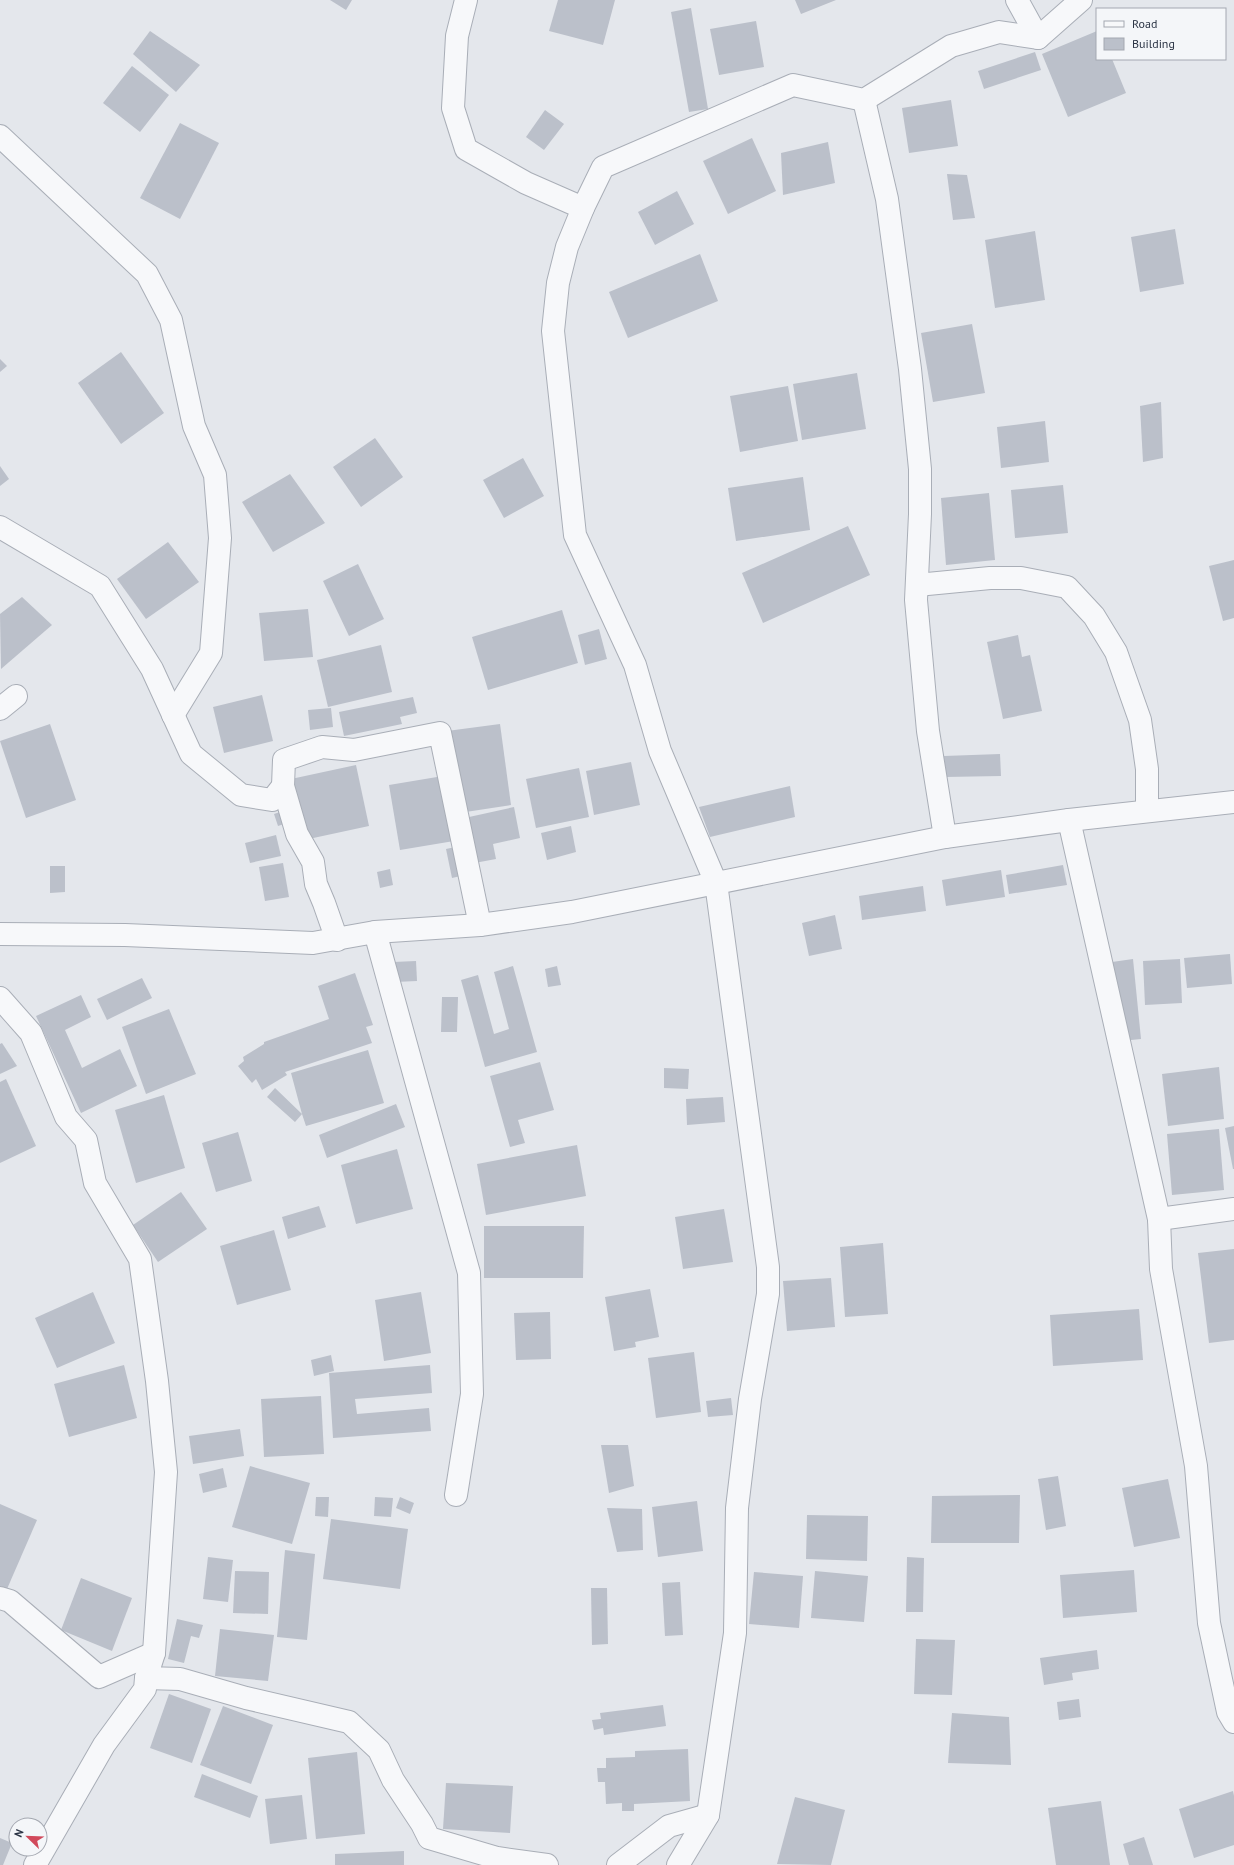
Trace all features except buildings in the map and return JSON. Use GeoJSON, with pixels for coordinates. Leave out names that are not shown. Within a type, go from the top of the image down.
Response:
{"type":"FeatureCollection","features":[{"type":"Feature","properties":{"kind":"street"},"geometry":{"type":"LineString","coordinates":[[466,0],[457,36],[453,108],[466,149],[526,183],[582,208]]}},
{"type":"Feature","properties":{"kind":"street"},"geometry":{"type":"LineString","coordinates":[[1017,0],[1038,38]]}},
{"type":"Feature","properties":{"kind":"street"},"geometry":{"type":"LineString","coordinates":[[1038,38],[1081,0]]}},
{"type":"Feature","properties":{"kind":"street"},"geometry":{"type":"LineString","coordinates":[[678,1865],[708,1815],[735,1633],[737,1508],[750,1399],[760,1346],[768,1288],[768,1268],[716,883],[660,751],[635,665],[575,535],[553,331],[558,283],[567,247],[582,208],[603,168],[793,85],[864,100],[951,46],[999,32],[1038,38]]}},
{"type":"Feature","properties":{"kind":"street"},"geometry":{"type":"LineString","coordinates":[[864,100],[887,199],[910,368],[920,469],[920,514],[916,600],[928,731],[945,837]]}},
{"type":"Feature","properties":{"kind":"street"},"geometry":{"type":"LineString","coordinates":[[0,136],[147,274],[171,320],[194,426],[215,475],[220,538],[211,653],[173,715]]}},
{"type":"Feature","properties":{"kind":"street"},"geometry":{"type":"LineString","coordinates":[[0,527],[100,586],[152,670],[191,754],[241,795],[272,800],[283,786]]}},
{"type":"Feature","properties":{"kind":"street"},"geometry":{"type":"LineString","coordinates":[[916,585],[990,578],[1021,578],[1066,587],[1094,616],[1116,652],[1140,720],[1147,768],[1147,811]]}},
{"type":"Feature","properties":{"kind":"street"},"geometry":{"type":"LineString","coordinates":[[337,940],[316,884],[313,862],[297,834],[283,786],[284,760],[322,747],[354,750],[440,733],[480,925]]}},
{"type":"Feature","properties":{"kind":"street"},"geometry":{"type":"LineString","coordinates":[[0,934],[124,935],[313,943],[337,940],[375,932],[480,925],[572,912],[945,837],[1069,820],[1234,802]]}},
{"type":"Feature","properties":{"kind":"street"},"geometry":{"type":"LineString","coordinates":[[1069,820],[1159,1219],[1161,1269],[1196,1466],[1209,1623],[1228,1712],[1234,1722]]}},
{"type":"Feature","properties":{"kind":"street"},"geometry":{"type":"LineString","coordinates":[[375,932],[469,1273],[472,1394],[456,1495]]}},
{"type":"Feature","properties":{"kind":"street"},"geometry":{"type":"LineString","coordinates":[[0,998],[31,1033],[66,1117],[86,1140],[95,1183],[140,1259],[157,1381],[166,1472],[154,1653],[146,1678],[145,1689],[104,1745],[57,1825],[36,1865]]}},
{"type":"Feature","properties":{"kind":"street"},"geometry":{"type":"LineString","coordinates":[[1159,1219],[1234,1209]]}},
{"type":"Feature","properties":{"kind":"street"},"geometry":{"type":"LineString","coordinates":[[0,1598],[10,1601],[99,1677],[154,1653]]}},
{"type":"Feature","properties":{"kind":"street"},"geometry":{"type":"LineString","coordinates":[[146,1678],[180,1679],[246,1698],[349,1722],[379,1750],[393,1780],[422,1824],[429,1838],[497,1858],[547,1865]]}},
{"type":"Feature","properties":{"kind":"street"},"geometry":{"type":"LineString","coordinates":[[618,1865],[669,1826],[708,1815]]}}]}
